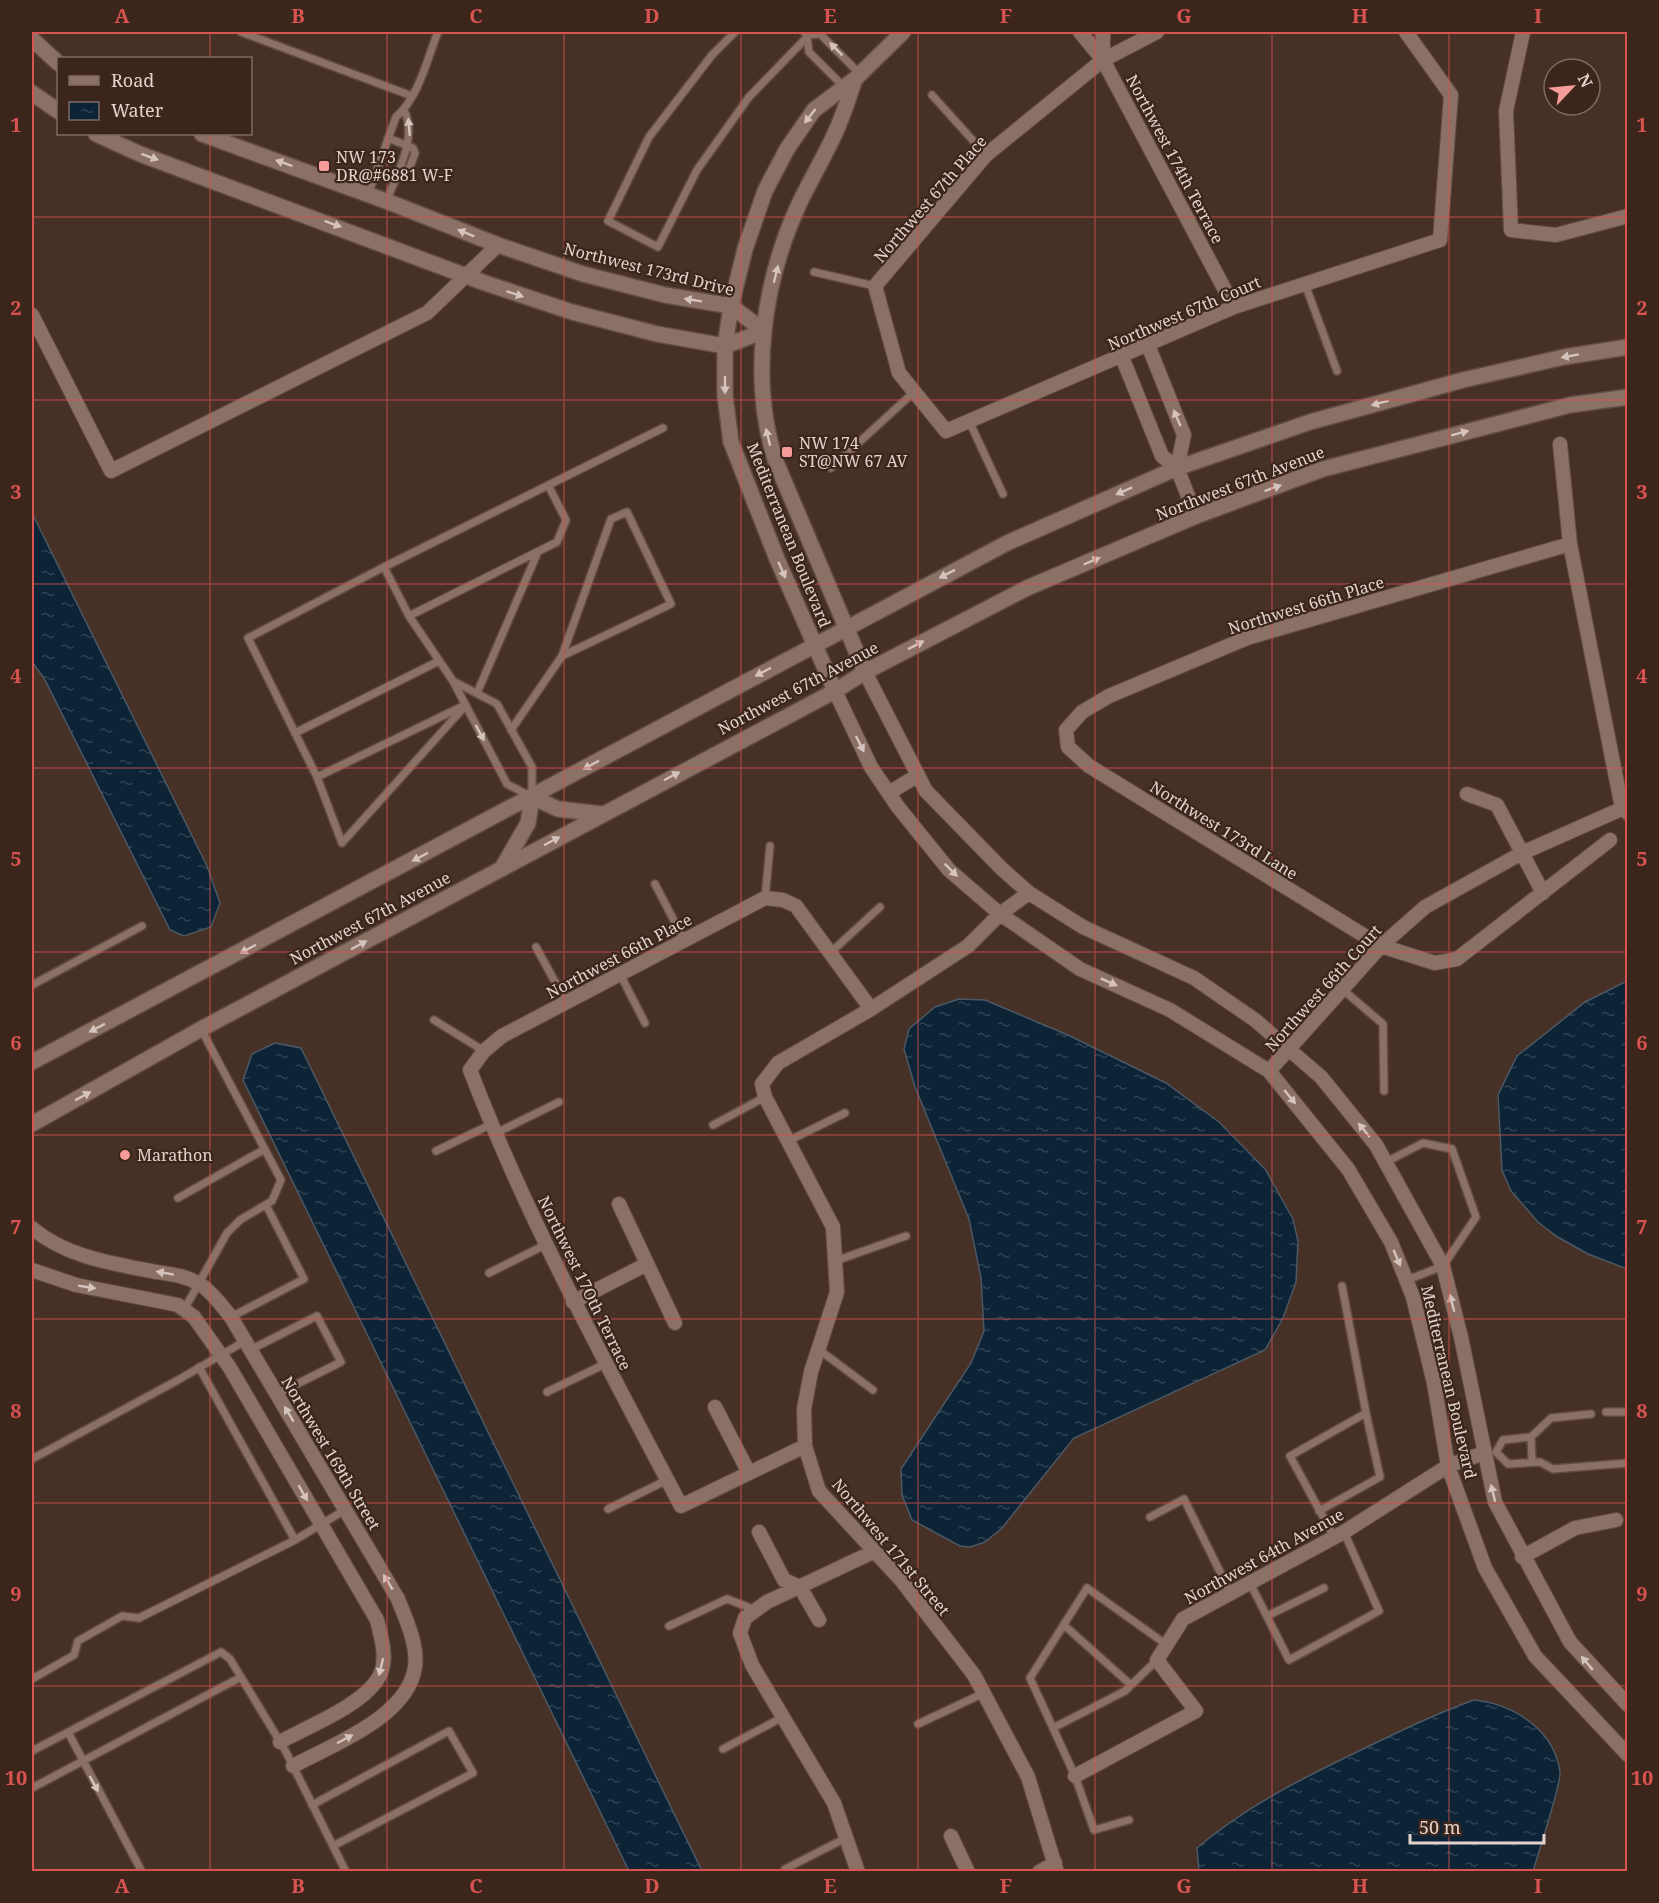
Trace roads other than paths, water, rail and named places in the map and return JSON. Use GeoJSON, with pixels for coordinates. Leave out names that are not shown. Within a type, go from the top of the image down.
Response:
{"type":"FeatureCollection","features":[{"type":"Feature","properties":{"kind":"main road"},"geometry":{"type":"LineString","coordinates":[[853,80],[903,32]]}},
{"type":"Feature","properties":{"kind":"main road"},"geometry":{"type":"LineString","coordinates":[[32,39],[57,62]]}},
{"type":"Feature","properties":{"kind":"main road","name":"Mediterranean Boulevard"},"geometry":{"type":"LineString","coordinates":[[835,691],[777,559],[731,442],[725,396],[725,346],[731,306],[765,191],[787,149],[814,110],[853,80]]}},
{"type":"Feature","properties":{"kind":"main road","name":"Mediterranean Boulevard"},"geometry":{"type":"LineString","coordinates":[[853,80],[837,129],[798,206],[780,260],[764,331],[762,394],[767,434],[806,535],[864,672]]}},
{"type":"Feature","properties":{"kind":"main road"},"geometry":{"type":"LineString","coordinates":[[32,93],[57,110]]}},
{"type":"Feature","properties":{"kind":"main road"},"geometry":{"type":"LineString","coordinates":[[98,135],[140,154],[466,276],[572,312],[657,334],[725,346],[764,331]]}},
{"type":"Feature","properties":{"kind":"main road","name":"Northwest 173rd Drive"},"geometry":{"type":"LineString","coordinates":[[205,135],[368,194],[498,245],[583,274],[634,287],[731,306],[764,331]]}},
{"type":"Feature","properties":{"kind":"main road","name":"Northwest 67th Avenue"},"geometry":{"type":"LineString","coordinates":[[32,1062],[1007,543],[1177,468],[1310,422],[1452,383],[1564,357],[1628,347]]}},
{"type":"Feature","properties":{"kind":"main road","name":"Northwest 67th Avenue"},"geometry":{"type":"LineString","coordinates":[[32,1124],[201,1029],[835,691],[864,672],[1027,588],[1196,516],[1323,469],[1570,405],[1628,397]]}},
{"type":"Feature","properties":{"kind":"main road"},"geometry":{"type":"LineString","coordinates":[[502,868],[528,823],[532,797],[558,809],[602,814]]}},
{"type":"Feature","properties":{"kind":"street","name":"Northwest 174th Terrace"},"geometry":{"type":"LineString","coordinates":[[1080,32],[1103,60],[1234,307]]}},
{"type":"Feature","properties":{"kind":"street"},"geometry":{"type":"LineString","coordinates":[[1103,32],[1103,60]]}},
{"type":"Feature","properties":{"kind":"street","name":"Northwest 67th Place"},"geometry":{"type":"LineString","coordinates":[[875,286],[986,155],[1103,60],[1157,32]]}},
{"type":"Feature","properties":{"kind":"street","name":"Northwest 67th Court"},"geometry":{"type":"LineString","coordinates":[[914,392],[946,430],[1122,357],[1234,307],[1440,240],[1451,95],[1406,32]]}},
{"type":"Feature","properties":{"kind":"street"},"geometry":{"type":"LineString","coordinates":[[1523,32],[1506,111],[1511,230],[1556,235],[1628,216]]}},
{"type":"Feature","properties":{"kind":"street"},"geometry":{"type":"LineString","coordinates":[[32,315],[111,471],[427,313],[498,245]]}},
{"type":"Feature","properties":{"kind":"street"},"geometry":{"type":"LineString","coordinates":[[875,286],[899,374],[914,392]]}},
{"type":"Feature","properties":{"kind":"street"},"geometry":{"type":"LineString","coordinates":[[1148,345],[1184,435],[1177,468]]}},
{"type":"Feature","properties":{"kind":"street"},"geometry":{"type":"LineString","coordinates":[[1122,357],[1162,456],[1177,468],[1196,516]]}},
{"type":"Feature","properties":{"kind":"street"},"geometry":{"type":"LineString","coordinates":[[1560,444],[1570,544],[1626,809]]}},
{"type":"Feature","properties":{"kind":"street","name":"Northwest 66th Place"},"geometry":{"type":"LineString","coordinates":[[1066,730],[1082,712],[1109,696],[1248,638],[1570,544]]}},
{"type":"Feature","properties":{"kind":"street","name":"Mediterranean Boulevard"},"geometry":{"type":"LineString","coordinates":[[864,672],[926,790],[961,829],[1029,893],[1083,927],[1194,978],[1255,1020],[1321,1077],[1376,1145],[1443,1266],[1490,1452],[1495,1502],[1522,1557],[1570,1642],[1628,1705]]}},
{"type":"Feature","properties":{"kind":"street","name":"Mediterranean Boulevard"},"geometry":{"type":"LineString","coordinates":[[835,691],[872,767],[889,793],[949,870],[1000,914],[1080,969],[1170,1010],[1269,1071],[1348,1169],[1391,1242],[1413,1297],[1434,1383],[1448,1466],[1485,1568],[1535,1656],[1628,1755]]}},
{"type":"Feature","properties":{"kind":"street","name":"Northwest 173rd Lane"},"geometry":{"type":"LineString","coordinates":[[1066,730],[1068,747],[1089,766],[1381,946],[1435,963],[1457,959],[1611,840]]}},
{"type":"Feature","properties":{"kind":"street"},"geometry":{"type":"LineString","coordinates":[[889,793],[918,776]]}},
{"type":"Feature","properties":{"kind":"street"},"geometry":{"type":"LineString","coordinates":[[1467,795],[1497,805],[1543,892]]}},
{"type":"Feature","properties":{"kind":"street","name":"Northwest 66th Court"},"geometry":{"type":"LineString","coordinates":[[1269,1071],[1381,946],[1425,907],[1522,853],[1626,809]]}},
{"type":"Feature","properties":{"kind":"street"},"geometry":{"type":"LineString","coordinates":[[765,1097],[762,1084],[778,1063],[871,1009],[968,946],[1000,914],[1029,893]]}},
{"type":"Feature","properties":{"kind":"street"},"geometry":{"type":"LineString","coordinates":[[765,898],[783,900],[796,906],[871,1009]]}},
{"type":"Feature","properties":{"kind":"street","name":"Northwest 66th Place"},"geometry":{"type":"LineString","coordinates":[[470,1070],[484,1051],[502,1036],[765,898]]}},
{"type":"Feature","properties":{"kind":"street","name":"Northwest 17Oth Terrace"},"geometry":{"type":"LineString","coordinates":[[470,1070],[573,1302],[681,1506],[749,1473]]}},
{"type":"Feature","properties":{"kind":"street","name":"Northwest 171st Street"},"geometry":{"type":"LineString","coordinates":[[765,1097],[833,1227],[837,1292],[818,1349],[804,1409],[806,1446],[819,1491],[901,1580],[974,1674],[1028,1777],[1056,1867]]}},
{"type":"Feature","properties":{"kind":"street"},"geometry":{"type":"LineString","coordinates":[[619,1204],[675,1323]]}},
{"type":"Feature","properties":{"kind":"street","name":"Northwest 169th Street"},"geometry":{"type":"LineString","coordinates":[[32,1228],[48,1242],[82,1256],[181,1276],[199,1284],[214,1296],[231,1317],[398,1599],[412,1639],[415,1667],[405,1694],[389,1711],[362,1730],[293,1766]]}},
{"type":"Feature","properties":{"kind":"street"},"geometry":{"type":"LineString","coordinates":[[573,1302],[647,1264]]}},
{"type":"Feature","properties":{"kind":"street"},"geometry":{"type":"LineString","coordinates":[[32,1270],[76,1285],[152,1298],[185,1308],[206,1331],[221,1354],[377,1620],[384,1649],[380,1675],[360,1699],[280,1742]]}},
{"type":"Feature","properties":{"kind":"street"},"geometry":{"type":"LineString","coordinates":[[715,1407],[749,1473],[806,1446]]}},
{"type":"Feature","properties":{"kind":"street","name":"Northwest 64th Avenue"},"geometry":{"type":"LineString","coordinates":[[1157,1660],[1183,1618],[1339,1535],[1448,1466],[1490,1452]]}},
{"type":"Feature","properties":{"kind":"street"},"geometry":{"type":"LineString","coordinates":[[1522,1557],[1575,1527],[1616,1520]]}},
{"type":"Feature","properties":{"kind":"street"},"geometry":{"type":"LineString","coordinates":[[759,1532],[784,1580],[800,1587],[819,1620]]}},
{"type":"Feature","properties":{"kind":"street"},"geometry":{"type":"LineString","coordinates":[[858,1872],[834,1803],[752,1665],[740,1633],[745,1618],[756,1610],[873,1552]]}},
{"type":"Feature","properties":{"kind":"street"},"geometry":{"type":"LineString","coordinates":[[1075,1776],[1196,1711],[1157,1660]]}},
{"type":"Feature","properties":{"kind":"street"},"geometry":{"type":"LineString","coordinates":[[951,1836],[968,1872]]}},
{"type":"Feature","properties":{"kind":"street"},"geometry":{"type":"LineString","coordinates":[[1039,1872],[1056,1867]]}},
{"type":"Feature","properties":{"kind":"lane"},"geometry":{"type":"LineString","coordinates":[[242,32],[412,96]]}},
{"type":"Feature","properties":{"kind":"lane"},"geometry":{"type":"LineString","coordinates":[[368,194],[396,117],[404,110],[412,96],[438,32]]}},
{"type":"Feature","properties":{"kind":"lane"},"geometry":{"type":"LineString","coordinates":[[735,32],[712,54],[649,137],[608,220],[658,247],[697,170],[749,97],[808,33]]}},
{"type":"Feature","properties":{"kind":"lane"},"geometry":{"type":"LineString","coordinates":[[808,33],[806,41],[809,52],[853,80]]}},
{"type":"Feature","properties":{"kind":"lane"},"geometry":{"type":"LineString","coordinates":[[808,33],[820,34],[853,80]]}},
{"type":"Feature","properties":{"kind":"lane"},"geometry":{"type":"LineString","coordinates":[[932,95],[986,155]]}},
{"type":"Feature","properties":{"kind":"lane"},"geometry":{"type":"LineString","coordinates":[[386,201],[407,145],[410,122],[404,110]]}},
{"type":"Feature","properties":{"kind":"lane"},"geometry":{"type":"LineString","coordinates":[[388,138],[413,148],[415,157],[405,173],[394,179]]}},
{"type":"Feature","properties":{"kind":"lane"},"geometry":{"type":"LineString","coordinates":[[814,272],[875,286]]}},
{"type":"Feature","properties":{"kind":"lane"},"geometry":{"type":"LineString","coordinates":[[1305,284],[1337,371]]}},
{"type":"Feature","properties":{"kind":"lane"},"geometry":{"type":"LineString","coordinates":[[831,468],[914,392]]}},
{"type":"Feature","properties":{"kind":"lane"},"geometry":{"type":"LineString","coordinates":[[969,421],[1003,494]]}},
{"type":"Feature","properties":{"kind":"lane"},"geometry":{"type":"LineString","coordinates":[[466,705],[342,843],[317,777],[248,638],[384,567],[663,428]]}},
{"type":"Feature","properties":{"kind":"lane"},"geometry":{"type":"LineString","coordinates":[[409,616],[557,542],[566,520],[548,485]]}},
{"type":"Feature","properties":{"kind":"lane"},"geometry":{"type":"LineString","coordinates":[[511,730],[562,656],[611,519],[627,512],[671,603],[562,656]]}},
{"type":"Feature","properties":{"kind":"lane"},"geometry":{"type":"LineString","coordinates":[[477,693],[537,554]]}},
{"type":"Feature","properties":{"kind":"lane"},"geometry":{"type":"LineString","coordinates":[[384,567],[409,616],[453,681],[507,784],[532,797],[532,767],[497,704],[453,681]]}},
{"type":"Feature","properties":{"kind":"lane"},"geometry":{"type":"LineString","coordinates":[[295,733],[440,661]]}},
{"type":"Feature","properties":{"kind":"lane"},"geometry":{"type":"LineString","coordinates":[[317,777],[466,705]]}},
{"type":"Feature","properties":{"kind":"lane"},"geometry":{"type":"LineString","coordinates":[[765,898],[770,846]]}},
{"type":"Feature","properties":{"kind":"lane"},"geometry":{"type":"LineString","coordinates":[[655,884],[684,940]]}},
{"type":"Feature","properties":{"kind":"lane"},"geometry":{"type":"LineString","coordinates":[[830,953],[880,907]]}},
{"type":"Feature","properties":{"kind":"lane"},"geometry":{"type":"LineString","coordinates":[[32,985],[142,927]]}},
{"type":"Feature","properties":{"kind":"lane"},"geometry":{"type":"LineString","coordinates":[[536,947],[566,1002]]}},
{"type":"Feature","properties":{"kind":"lane"},"geometry":{"type":"LineString","coordinates":[[620,974],[645,1023]]}},
{"type":"Feature","properties":{"kind":"lane"},"geometry":{"type":"LineString","coordinates":[[1342,989],[1383,1024],[1384,1091]]}},
{"type":"Feature","properties":{"kind":"lane"},"geometry":{"type":"LineString","coordinates":[[434,1020],[484,1051]]}},
{"type":"Feature","properties":{"kind":"lane"},"geometry":{"type":"LineString","coordinates":[[185,1308],[227,1233],[240,1220],[272,1201],[281,1180],[201,1029]]}},
{"type":"Feature","properties":{"kind":"lane"},"geometry":{"type":"LineString","coordinates":[[713,1125],[765,1097]]}},
{"type":"Feature","properties":{"kind":"lane"},"geometry":{"type":"LineString","coordinates":[[436,1151],[559,1102]]}},
{"type":"Feature","properties":{"kind":"lane"},"geometry":{"type":"LineString","coordinates":[[788,1141],[845,1113]]}},
{"type":"Feature","properties":{"kind":"lane"},"geometry":{"type":"LineString","coordinates":[[1386,1162],[1423,1143],[1452,1149],[1476,1217],[1443,1266],[1407,1280]]}},
{"type":"Feature","properties":{"kind":"lane"},"geometry":{"type":"LineString","coordinates":[[178,1198],[264,1149]]}},
{"type":"Feature","properties":{"kind":"lane"},"geometry":{"type":"LineString","coordinates":[[231,1317],[304,1279],[266,1205]]}},
{"type":"Feature","properties":{"kind":"lane"},"geometry":{"type":"LineString","coordinates":[[835,1261],[906,1236]]}},
{"type":"Feature","properties":{"kind":"lane"},"geometry":{"type":"LineString","coordinates":[[489,1274],[547,1244]]}},
{"type":"Feature","properties":{"kind":"lane"},"geometry":{"type":"LineString","coordinates":[[1319,1511],[1380,1477],[1342,1286]]}},
{"type":"Feature","properties":{"kind":"lane"},"geometry":{"type":"LineString","coordinates":[[32,1459],[221,1354],[317,1316],[341,1362],[277,1394]]}},
{"type":"Feature","properties":{"kind":"lane"},"geometry":{"type":"LineString","coordinates":[[818,1349],[873,1390]]}},
{"type":"Feature","properties":{"kind":"lane"},"geometry":{"type":"LineString","coordinates":[[547,1392],[605,1364]]}},
{"type":"Feature","properties":{"kind":"lane"},"geometry":{"type":"LineString","coordinates":[[198,1367],[295,1540]]}},
{"type":"Feature","properties":{"kind":"lane"},"geometry":{"type":"LineString","coordinates":[[1606,1412],[1628,1412]]}},
{"type":"Feature","properties":{"kind":"lane"},"geometry":{"type":"LineString","coordinates":[[1249,1581],[1289,1660],[1379,1611],[1339,1535],[1319,1511],[1290,1456],[1366,1413]]}},
{"type":"Feature","properties":{"kind":"lane"},"geometry":{"type":"LineString","coordinates":[[1591,1414],[1551,1418],[1531,1437],[1503,1440],[1490,1452],[1508,1464],[1532,1461],[1553,1469],[1628,1463]]}},
{"type":"Feature","properties":{"kind":"lane"},"geometry":{"type":"LineString","coordinates":[[1531,1437],[1532,1461]]}},
{"type":"Feature","properties":{"kind":"lane"},"geometry":{"type":"LineString","coordinates":[[608,1509],[667,1480]]}},
{"type":"Feature","properties":{"kind":"lane"},"geometry":{"type":"LineString","coordinates":[[1150,1516],[1184,1499],[1230,1592]]}},
{"type":"Feature","properties":{"kind":"lane"},"geometry":{"type":"LineString","coordinates":[[32,1679],[75,1655],[78,1641],[122,1616],[139,1618],[295,1540],[345,1509]]}},
{"type":"Feature","properties":{"kind":"lane"},"geometry":{"type":"LineString","coordinates":[[1129,1820],[1094,1830],[1075,1776],[1030,1678],[1087,1588],[1167,1645]]}},
{"type":"Feature","properties":{"kind":"lane"},"geometry":{"type":"LineString","coordinates":[[1267,1616],[1324,1588]]}},
{"type":"Feature","properties":{"kind":"lane"},"geometry":{"type":"LineString","coordinates":[[669,1626],[727,1599],[756,1610]]}},
{"type":"Feature","properties":{"kind":"lane"},"geometry":{"type":"LineString","coordinates":[[1064,1625],[1131,1685]]}},
{"type":"Feature","properties":{"kind":"lane"},"geometry":{"type":"LineString","coordinates":[[32,1751],[221,1652],[230,1659],[280,1742],[346,1872]]}},
{"type":"Feature","properties":{"kind":"lane"},"geometry":{"type":"LineString","coordinates":[[1053,1728],[1125,1691],[1157,1660]]}},
{"type":"Feature","properties":{"kind":"lane"},"geometry":{"type":"LineString","coordinates":[[32,1788],[241,1677]]}},
{"type":"Feature","properties":{"kind":"lane"},"geometry":{"type":"LineString","coordinates":[[918,1724],[984,1693]]}},
{"type":"Feature","properties":{"kind":"lane"},"geometry":{"type":"LineString","coordinates":[[723,1749],[783,1717]]}},
{"type":"Feature","properties":{"kind":"lane"},"geometry":{"type":"LineString","coordinates":[[312,1805],[449,1731],[472,1773],[333,1846]]}},
{"type":"Feature","properties":{"kind":"lane"},"geometry":{"type":"LineString","coordinates":[[68,1732],[142,1872]]}},
{"type":"Feature","properties":{"kind":"lane"},"geometry":{"type":"LineString","coordinates":[[785,1869],[846,1838]]}},
{"type":"Feature","properties":{"kind":"water"},"geometry":{"type":"Polygon","coordinates":[[[32,513],[207,866],[220,903],[211,927],[184,936],[170,930],[44,678],[32,662],[32,513]]]}},
{"type":"Feature","properties":{"kind":"water"},"geometry":{"type":"Polygon","coordinates":[[[1628,981],[1627,1269],[1588,1254],[1556,1236],[1538,1222],[1511,1191],[1502,1170],[1498,1095],[1517,1056],[1585,1002],[1628,981]]]}},
{"type":"Feature","properties":{"kind":"water"},"geometry":{"type":"Polygon","coordinates":[[[959,999],[985,1000],[1068,1035],[1166,1083],[1219,1122],[1265,1169],[1293,1219],[1298,1241],[1296,1282],[1283,1318],[1265,1350],[1074,1438],[1002,1528],[985,1542],[970,1547],[960,1546],[912,1520],[902,1495],[901,1469],[971,1363],[984,1331],[981,1278],[969,1219],[915,1087],[904,1049],[909,1029],[935,1007],[959,999]]]}},
{"type":"Feature","properties":{"kind":"water"},"geometry":{"type":"Polygon","coordinates":[[[275,1043],[301,1048],[702,1871],[629,1871],[243,1080],[252,1054],[275,1043]]]}},
{"type":"Feature","properties":{"kind":"water"},"geometry":{"type":"Polygon","coordinates":[[[1474,1700],[1503,1707],[1529,1721],[1550,1743],[1556,1757],[1560,1772],[1559,1779],[1533,1871],[1199,1871],[1197,1848],[1255,1806],[1375,1743],[1474,1700]]]}},
{"type":"Feature","properties":{"kind":"place","name":"NW 173 DR@#6881 W-F"},"geometry":{"type":"Point","coordinates":[324,166]}},
{"type":"Feature","properties":{"kind":"place","name":"NW 174 ST@NW 67 AV"},"geometry":{"type":"Point","coordinates":[787,452]}},
{"type":"Feature","properties":{"kind":"place","name":"Marathon"},"geometry":{"type":"Point","coordinates":[125,1155]}}]}
